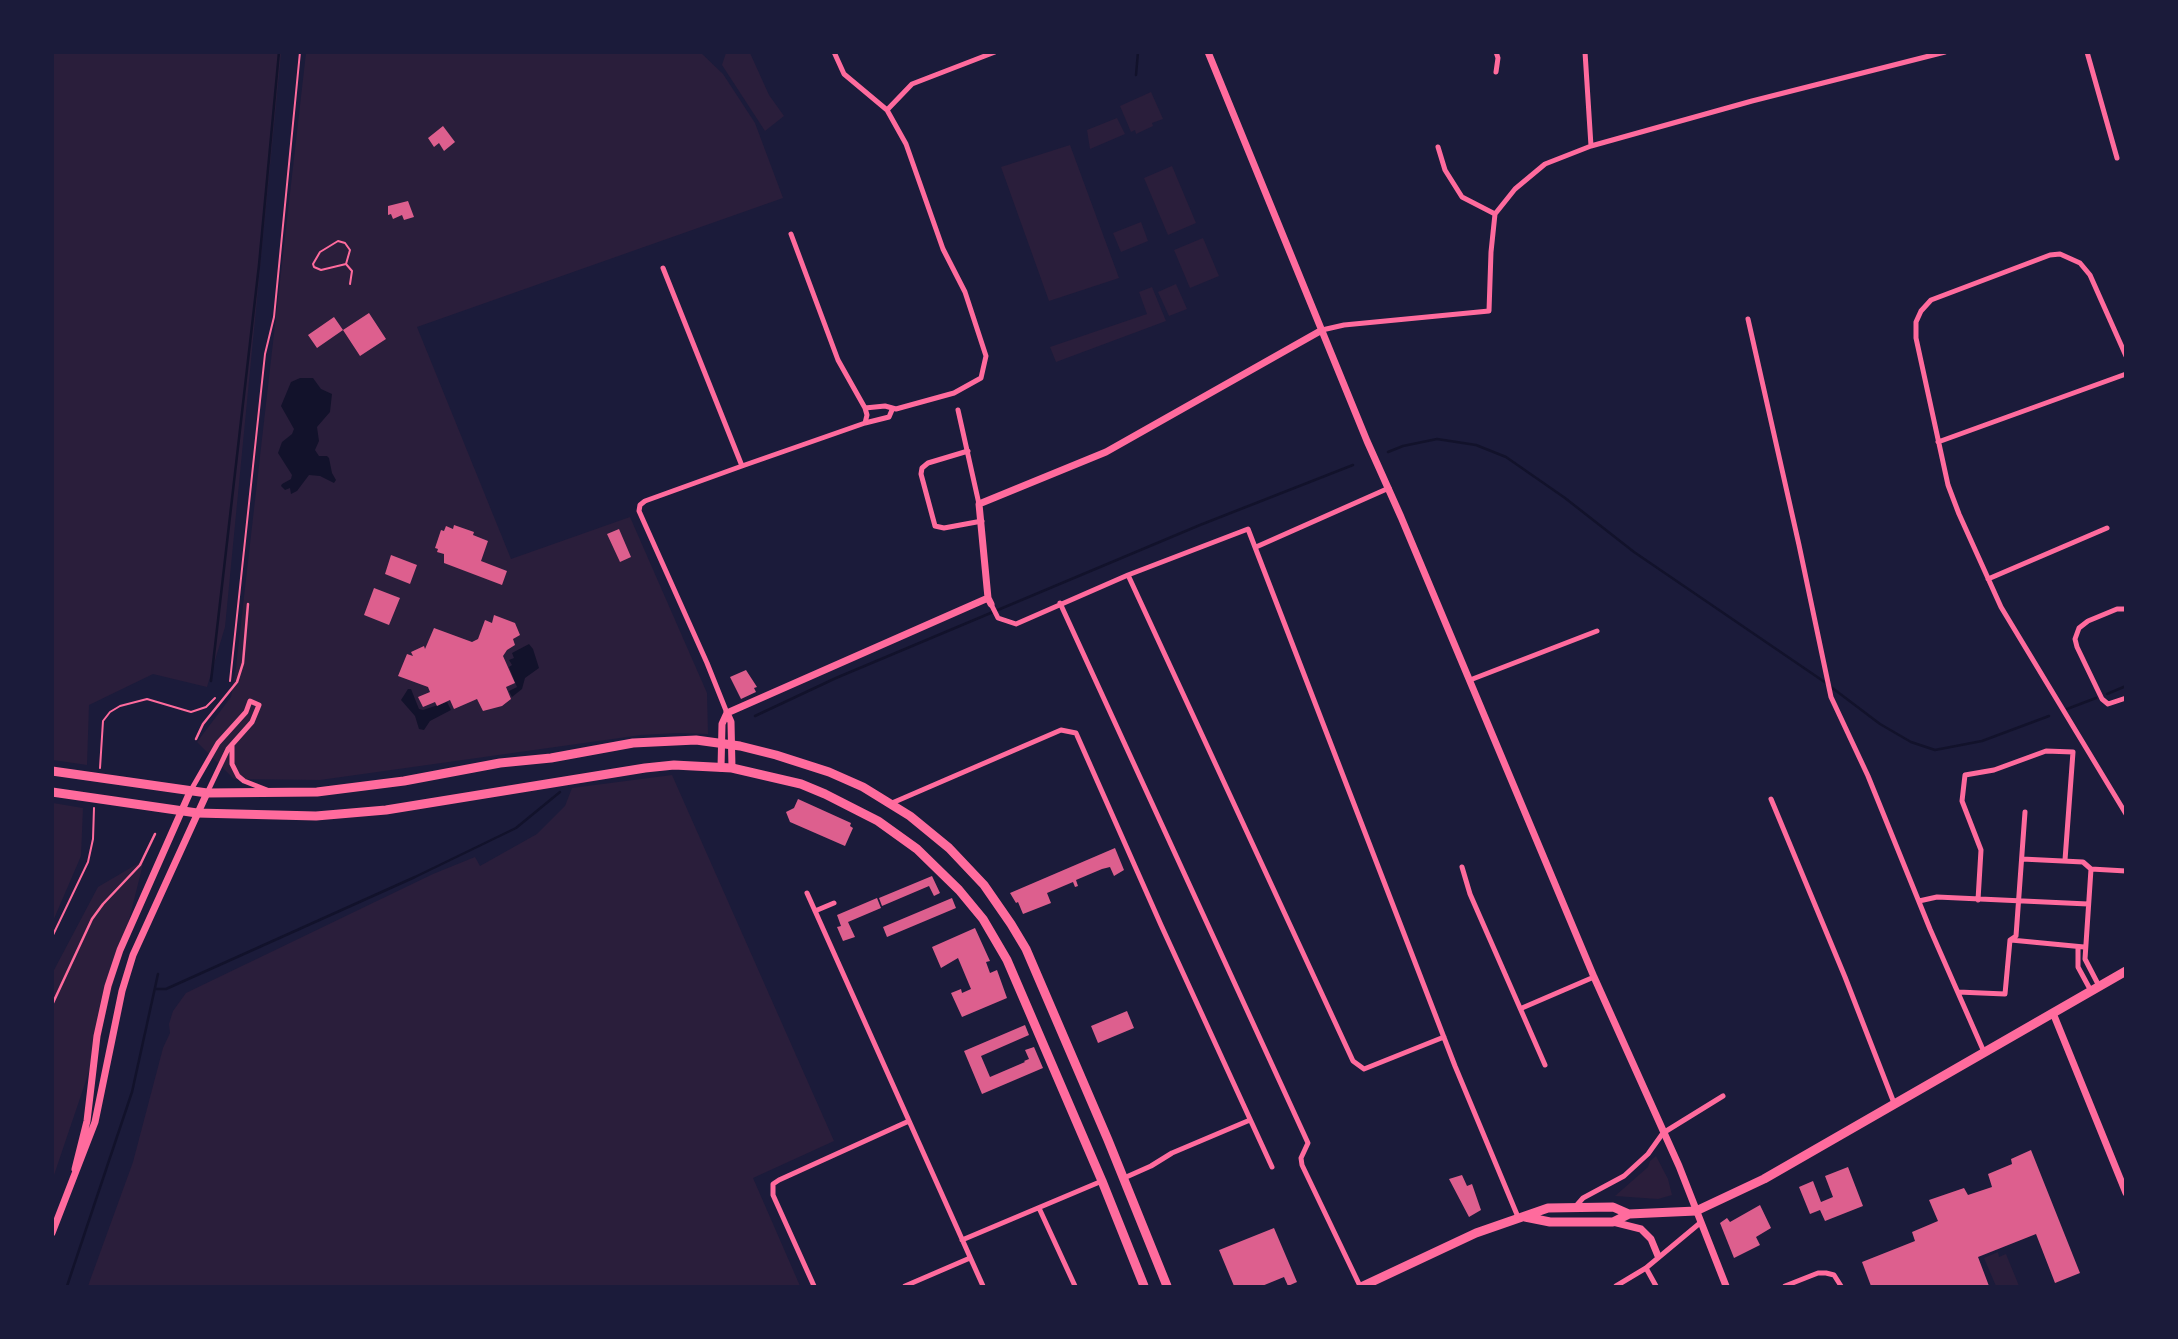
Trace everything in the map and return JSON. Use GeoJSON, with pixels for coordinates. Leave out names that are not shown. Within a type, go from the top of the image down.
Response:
{"type":"FeatureCollection","features":[{"type":"Feature","properties":{"kind":"main road"},"geometry":{"type":"LineString","coordinates":[[52,771],[103,776],[190,792],[317,792],[633,743],[696,740],[733,744],[830,772],[892,803],[929,831],[984,885],[1011,924],[1026,949],[1167,1286]]}},
{"type":"Feature","properties":{"kind":"main road"},"geometry":{"type":"LineString","coordinates":[[52,792],[197,813],[291,816],[339,814],[398,808],[674,765],[732,768],[801,784],[857,809],[897,833],[959,890],[982,919],[1007,960],[1144,1286]]}},
{"type":"Feature","properties":{"kind":"main road"},"geometry":{"type":"LineString","coordinates":[[1361,1286],[1476,1233],[1548,1208],[1613,1208],[1629,1214],[1696,1211],[1764,1179],[2126,971]]}},
{"type":"Feature","properties":{"kind":"main road"},"geometry":{"type":"LineString","coordinates":[[1521,1217],[1550,1222],[1613,1222],[1629,1214]]}},
{"type":"Feature","properties":{"kind":"street"},"geometry":{"type":"LineString","coordinates":[[834,52],[844,74],[887,110],[906,144],[943,249],[965,292],[986,355],[981,378],[954,393],[892,410],[885,406],[865,408]]}},
{"type":"Feature","properties":{"kind":"street"},"geometry":{"type":"LineString","coordinates":[[887,110],[912,84],[995,52]]}},
{"type":"Feature","properties":{"kind":"street"},"geometry":{"type":"LineString","coordinates":[[1208,52],[1367,441],[1726,1286]]}},
{"type":"Feature","properties":{"kind":"street"},"geometry":{"type":"LineString","coordinates":[[1496,52],[1496,72]]}},
{"type":"Feature","properties":{"kind":"street"},"geometry":{"type":"LineString","coordinates":[[1585,52],[1591,146]]}},
{"type":"Feature","properties":{"kind":"street"},"geometry":{"type":"LineString","coordinates":[[979,504],[1106,452],[1322,330],[1344,325],[1489,311],[1495,215],[1515,189],[1545,164],[1591,146],[1752,101],[1945,52]]}},
{"type":"Feature","properties":{"kind":"street"},"geometry":{"type":"LineString","coordinates":[[2087,52],[2117,158]]}},
{"type":"Feature","properties":{"kind":"street"},"geometry":{"type":"LineString","coordinates":[[1438,147],[1445,170],[1462,197],[1495,215]]}},
{"type":"Feature","properties":{"kind":"street"},"geometry":{"type":"LineString","coordinates":[[790,234],[838,360],[865,408],[865,423]]}},
{"type":"Feature","properties":{"kind":"street"},"geometry":{"type":"LineString","coordinates":[[2126,356],[2090,275],[2080,263],[2060,254],[2050,255],[1931,300],[1921,310],[1916,322],[1916,338],[1948,485],[1988,579],[2020,640],[2126,814]]}},
{"type":"Feature","properties":{"kind":"street"},"geometry":{"type":"LineString","coordinates":[[663,268],[742,466]]}},
{"type":"Feature","properties":{"kind":"street"},"geometry":{"type":"LineString","coordinates":[[1748,319],[1831,697],[1868,776],[1984,1052]]}},
{"type":"Feature","properties":{"kind":"street"},"geometry":{"type":"LineString","coordinates":[[1938,442],[2126,374]]}},
{"type":"Feature","properties":{"kind":"street"},"geometry":{"type":"LineString","coordinates":[[732,768],[732,722],[639,511],[640,505],[742,466],[889,417],[892,410]]}},
{"type":"Feature","properties":{"kind":"street"},"geometry":{"type":"LineString","coordinates":[[958,410],[982,521],[989,601],[998,618],[1016,624],[1128,575],[1248,528],[1444,1037],[1521,1217]]}},
{"type":"Feature","properties":{"kind":"street"},"geometry":{"type":"LineString","coordinates":[[968,451],[928,463],[922,468],[921,474],[935,526],[944,528],[982,521]]}},
{"type":"Feature","properties":{"kind":"street"},"geometry":{"type":"LineString","coordinates":[[1256,547],[1389,488]]}},
{"type":"Feature","properties":{"kind":"street"},"geometry":{"type":"LineString","coordinates":[[1988,579],[2107,528]]}},
{"type":"Feature","properties":{"kind":"street"},"geometry":{"type":"LineString","coordinates":[[1128,575],[1353,1061],[1364,1069],[1444,1037]]}},
{"type":"Feature","properties":{"kind":"street"},"geometry":{"type":"LineString","coordinates":[[721,768],[722,724],[727,713],[989,601]]}},
{"type":"Feature","properties":{"kind":"street"},"geometry":{"type":"LineString","coordinates":[[1060,604],[1308,1143],[1301,1158],[1301,1165],[1361,1286]]}},
{"type":"Feature","properties":{"kind":"street"},"geometry":{"type":"LineString","coordinates":[[2126,609],[2117,609],[2088,621],[2079,628],[2075,639],[2102,699],[2108,704],[2126,698]]}},
{"type":"Feature","properties":{"kind":"street"},"geometry":{"type":"LineString","coordinates":[[1470,680],[1597,631]]}},
{"type":"Feature","properties":{"kind":"street"},"geometry":{"type":"LineString","coordinates":[[52,1233],[72,1184],[95,1122],[122,991],[133,955],[207,793],[232,745],[252,722],[259,705],[250,701],[246,712],[218,743],[190,792],[120,950],[107,986],[100,1020],[86,1121],[72,1184]]}},
{"type":"Feature","properties":{"kind":"street"},"geometry":{"type":"LineString","coordinates":[[892,803],[1060,730],[1076,733],[1272,1167]]}},
{"type":"Feature","properties":{"kind":"street"},"geometry":{"type":"LineString","coordinates":[[232,745],[232,764],[238,776],[273,793]]}},
{"type":"Feature","properties":{"kind":"street"},"geometry":{"type":"LineString","coordinates":[[1978,900],[1981,850],[1962,801],[1965,775],[1994,771],[2046,751],[2073,752],[2065,860]]}},
{"type":"Feature","properties":{"kind":"street"},"geometry":{"type":"LineString","coordinates":[[1771,799],[1894,1103]]}},
{"type":"Feature","properties":{"kind":"street"},"geometry":{"type":"LineString","coordinates":[[2010,940],[2016,936],[2025,812]]}},
{"type":"Feature","properties":{"kind":"street"},"geometry":{"type":"LineString","coordinates":[[2022,859],[2083,862],[2091,869],[2126,871]]}},
{"type":"Feature","properties":{"kind":"street"},"geometry":{"type":"LineString","coordinates":[[1462,867],[1470,894],[1545,1065]]}},
{"type":"Feature","properties":{"kind":"street"},"geometry":{"type":"LineString","coordinates":[[2091,869],[2078,967],[2095,988]]}},
{"type":"Feature","properties":{"kind":"street"},"geometry":{"type":"LineString","coordinates":[[807,893],[983,1286]]}},
{"type":"Feature","properties":{"kind":"street"},"geometry":{"type":"LineString","coordinates":[[1919,901],[1931,897],[2088,904]]}},
{"type":"Feature","properties":{"kind":"street"},"geometry":{"type":"LineString","coordinates":[[816,911],[834,903]]}},
{"type":"Feature","properties":{"kind":"street"},"geometry":{"type":"LineString","coordinates":[[1958,992],[2005,994],[2010,940]]}},
{"type":"Feature","properties":{"kind":"street"},"geometry":{"type":"LineString","coordinates":[[2010,940],[2081,947]]}},
{"type":"Feature","properties":{"kind":"street"},"geometry":{"type":"LineString","coordinates":[[1522,1008],[1594,977]]}},
{"type":"Feature","properties":{"kind":"street"},"geometry":{"type":"LineString","coordinates":[[2053,1013],[2126,1193]]}},
{"type":"Feature","properties":{"kind":"street"},"geometry":{"type":"LineString","coordinates":[[1576,1206],[1583,1198],[1624,1176],[1648,1154],[1663,1133],[1723,1096]]}},
{"type":"Feature","properties":{"kind":"street"},"geometry":{"type":"LineString","coordinates":[[1124,1178],[1152,1166],[1171,1153],[1250,1120]]}},
{"type":"Feature","properties":{"kind":"street"},"geometry":{"type":"LineString","coordinates":[[814,1286],[773,1195],[773,1185],[909,1121]]}},
{"type":"Feature","properties":{"kind":"street"},"geometry":{"type":"LineString","coordinates":[[962,1240],[1102,1181]]}},
{"type":"Feature","properties":{"kind":"street"},"geometry":{"type":"LineString","coordinates":[[1039,1208],[1074,1286]]}},
{"type":"Feature","properties":{"kind":"street"},"geometry":{"type":"LineString","coordinates":[[1613,1222],[1641,1229],[1651,1239],[1658,1256]]}},
{"type":"Feature","properties":{"kind":"street"},"geometry":{"type":"LineString","coordinates":[[1616,1286],[1646,1268],[1700,1223]]}},
{"type":"Feature","properties":{"kind":"street"},"geometry":{"type":"LineString","coordinates":[[905,1286],[970,1258]]}},
{"type":"Feature","properties":{"kind":"street"},"geometry":{"type":"LineString","coordinates":[[1646,1268],[1656,1286]]}},
{"type":"Feature","properties":{"kind":"street"},"geometry":{"type":"LineString","coordinates":[[1785,1286],[1818,1273],[1826,1273],[1834,1275],[1841,1286]]}},
{"type":"Feature","properties":{"kind":"lane"},"geometry":{"type":"LineString","coordinates":[[195,738],[237,682],[243,663],[248,604]]}},
{"type":"Feature","properties":{"kind":"lane"},"geometry":{"type":"LineString","coordinates":[[52,1005],[92,919],[140,865],[155,834]]}},
{"type":"Feature","properties":{"kind":"path"},"geometry":{"type":"LineString","coordinates":[[230,682],[265,354],[274,317],[300,52]]}},
{"type":"Feature","properties":{"kind":"path"},"geometry":{"type":"LineString","coordinates":[[338,241],[345,243],[350,250],[346,264],[321,270],[313,264],[320,252],[338,241]]}},
{"type":"Feature","properties":{"kind":"path"},"geometry":{"type":"LineString","coordinates":[[346,264],[352,271],[350,284]]}},
{"type":"Feature","properties":{"kind":"path"},"geometry":{"type":"LineString","coordinates":[[103,776],[102,727],[110,712],[120,706],[147,699],[184,711],[197,711],[206,707],[218,695]]}},
{"type":"Feature","properties":{"kind":"path"},"geometry":{"type":"LineString","coordinates":[[52,937],[88,862],[100,798]]}},
{"type":"Feature","properties":{"kind":"shaded area"},"geometry":{"type":"Polygon","coordinates":[[[53,52],[281,53],[225,627],[207,687],[153,674],[89,705],[87,765],[53,760],[53,52]]]}},
{"type":"Feature","properties":{"kind":"shaded area"},"geometry":{"type":"Polygon","coordinates":[[[306,53],[701,53],[723,74],[755,123],[783,198],[417,327],[511,559],[630,517],[707,693],[708,734],[641,735],[320,780],[234,779],[197,742],[231,697],[236,667],[306,53]]]}},
{"type":"Feature","properties":{"kind":"shaded area"},"geometry":{"type":"Polygon","coordinates":[[[726,53],[750,53],[769,95],[784,116],[765,131],[722,65],[726,53]]]}},
{"type":"Feature","properties":{"kind":"shaded area"},"geometry":{"type":"Polygon","coordinates":[[[1151,92],[1163,119],[1136,134],[1135,130],[1131,132],[1120,106],[1151,92]]]}},
{"type":"Feature","properties":{"kind":"shaded area"},"geometry":{"type":"Polygon","coordinates":[[[1117,118],[1125,134],[1090,149],[1087,130],[1117,118]]]}},
{"type":"Feature","properties":{"kind":"shaded area"},"geometry":{"type":"Polygon","coordinates":[[[1070,145],[1119,278],[1049,301],[1001,167],[1070,145]]]}},
{"type":"Feature","properties":{"kind":"shaded area"},"geometry":{"type":"Polygon","coordinates":[[[1172,166],[1196,223],[1168,235],[1144,178],[1172,166]]]}},
{"type":"Feature","properties":{"kind":"shaded area"},"geometry":{"type":"Polygon","coordinates":[[[1141,222],[1148,241],[1121,252],[1113,233],[1141,222]]]}},
{"type":"Feature","properties":{"kind":"shaded area"},"geometry":{"type":"Polygon","coordinates":[[[1203,238],[1219,276],[1190,288],[1174,250],[1203,238]]]}},
{"type":"Feature","properties":{"kind":"shaded area"},"geometry":{"type":"Polygon","coordinates":[[[1176,284],[1187,309],[1169,316],[1158,292],[1176,284]]]}},
{"type":"Feature","properties":{"kind":"shaded area"},"geometry":{"type":"Polygon","coordinates":[[[1152,287],[1166,321],[1056,362],[1050,347],[1147,314],[1139,292],[1152,287]]]}},
{"type":"Feature","properties":{"kind":"shaded area"},"geometry":{"type":"Polygon","coordinates":[[[300,378],[313,378],[321,389],[332,394],[330,412],[317,427],[319,441],[315,450],[319,456],[329,458],[336,480],[334,483],[320,476],[309,475],[297,491],[291,494],[290,488],[285,490],[281,486],[291,479],[292,475],[278,453],[282,442],[294,429],[281,406],[291,382],[300,378]]]}},
{"type":"Feature","properties":{"kind":"shaded area"},"geometry":{"type":"Polygon","coordinates":[[[529,644],[539,668],[525,678],[522,689],[512,697],[509,691],[517,687],[509,660],[514,658],[512,653],[529,644]]]}},
{"type":"Feature","properties":{"kind":"shaded area"},"geometry":{"type":"Polygon","coordinates":[[[408,689],[411,689],[419,709],[447,702],[451,710],[430,721],[424,730],[419,729],[415,716],[401,700],[408,689]]]}},
{"type":"Feature","properties":{"kind":"shaded area"},"geometry":{"type":"Polygon","coordinates":[[[672,775],[834,1141],[753,1178],[800,1286],[88,1286],[133,1162],[163,1048],[170,1033],[169,1024],[173,1011],[186,993],[433,874],[475,857],[480,866],[537,834],[565,806],[572,788],[672,775]]]}},
{"type":"Feature","properties":{"kind":"shaded area"},"geometry":{"type":"Polygon","coordinates":[[[53,803],[83,808],[81,856],[53,921],[53,803]]]}},
{"type":"Feature","properties":{"kind":"shaded area"},"geometry":{"type":"Polygon","coordinates":[[[144,860],[97,1048],[53,1178],[53,972],[98,887],[144,860]]]}},
{"type":"Feature","properties":{"kind":"shaded area"},"geometry":{"type":"Polygon","coordinates":[[[1656,1156],[1668,1179],[1672,1195],[1658,1199],[1615,1196],[1648,1167],[1656,1156]]]}},
{"type":"Feature","properties":{"kind":"shaded area"},"geometry":{"type":"Polygon","coordinates":[[[1998,1252],[1999,1257],[2006,1254],[2019,1286],[1996,1286],[1984,1258],[1998,1252]]]}},
{"type":"Feature","properties":{"kind":"building"},"geometry":{"type":"Polygon","coordinates":[[[443,126],[455,142],[444,151],[439,143],[434,147],[428,138],[443,126]]]}},
{"type":"Feature","properties":{"kind":"building"},"geometry":{"type":"Polygon","coordinates":[[[408,201],[414,217],[404,220],[402,215],[393,219],[391,214],[388,215],[388,206],[408,201]]]}},
{"type":"Feature","properties":{"kind":"building"},"geometry":{"type":"Polygon","coordinates":[[[369,313],[386,339],[360,356],[343,330],[369,313]]]}},
{"type":"Feature","properties":{"kind":"building"},"geometry":{"type":"Polygon","coordinates":[[[334,317],[343,330],[317,348],[308,335],[334,317]]]}},
{"type":"Feature","properties":{"kind":"building"},"geometry":{"type":"Polygon","coordinates":[[[454,525],[474,532],[473,535],[488,541],[481,561],[507,571],[502,585],[444,563],[444,554],[437,552],[438,549],[435,548],[441,530],[444,531],[446,526],[453,529],[454,525]]]}},
{"type":"Feature","properties":{"kind":"building"},"geometry":{"type":"Polygon","coordinates":[[[619,529],[631,557],[620,562],[607,534],[619,529]]]}},
{"type":"Feature","properties":{"kind":"building"},"geometry":{"type":"Polygon","coordinates":[[[391,555],[417,565],[410,584],[385,574],[391,555]]]}},
{"type":"Feature","properties":{"kind":"building"},"geometry":{"type":"Polygon","coordinates":[[[374,588],[400,598],[389,625],[364,615],[374,588]]]}},
{"type":"Feature","properties":{"kind":"building"},"geometry":{"type":"Polygon","coordinates":[[[494,615],[515,623],[520,635],[513,639],[515,645],[503,656],[515,683],[506,687],[511,699],[502,706],[483,711],[477,699],[454,709],[450,700],[437,706],[435,702],[423,707],[418,697],[430,692],[428,687],[398,676],[407,654],[413,656],[411,652],[424,646],[425,649],[434,628],[472,642],[478,639],[485,620],[492,623],[494,615]]]}},
{"type":"Feature","properties":{"kind":"building"},"geometry":{"type":"Polygon","coordinates":[[[746,670],[757,687],[754,688],[756,692],[741,699],[730,677],[746,670]]]}},
{"type":"Feature","properties":{"kind":"building"},"geometry":{"type":"Polygon","coordinates":[[[798,799],[851,823],[853,828],[845,846],[790,822],[786,812],[794,808],[798,799]]]}},
{"type":"Feature","properties":{"kind":"building"},"geometry":{"type":"Polygon","coordinates":[[[1115,848],[1124,870],[1114,876],[1110,867],[1102,869],[1076,880],[1078,886],[1075,887],[1073,882],[1047,893],[1051,903],[1023,914],[1010,893],[1115,848]]]}},
{"type":"Feature","properties":{"kind":"building"},"geometry":{"type":"Polygon","coordinates":[[[932,876],[940,893],[934,896],[929,886],[882,906],[879,898],[932,876]]]}},
{"type":"Feature","properties":{"kind":"building"},"geometry":{"type":"Polygon","coordinates":[[[877,898],[881,908],[848,922],[855,937],[843,941],[837,927],[841,926],[837,915],[877,898]]]}},
{"type":"Feature","properties":{"kind":"building"},"geometry":{"type":"Polygon","coordinates":[[[952,898],[956,908],[887,937],[883,927],[952,898]]]}},
{"type":"Feature","properties":{"kind":"building"},"geometry":{"type":"Polygon","coordinates":[[[975,928],[990,961],[986,962],[990,973],[997,970],[1007,998],[962,1017],[951,993],[961,989],[962,993],[971,989],[958,958],[941,968],[932,947],[975,928]]]}},
{"type":"Feature","properties":{"kind":"building"},"geometry":{"type":"Polygon","coordinates":[[[1127,1011],[1134,1028],[1098,1043],[1091,1026],[1127,1011]]]}},
{"type":"Feature","properties":{"kind":"building"},"geometry":{"type":"Polygon","coordinates":[[[1025,1025],[1029,1035],[981,1056],[990,1077],[1025,1062],[1029,1059],[1025,1050],[1034,1047],[1043,1068],[982,1094],[964,1051],[1025,1025]]]}},
{"type":"Feature","properties":{"kind":"building"},"geometry":{"type":"Polygon","coordinates":[[[2031,1150],[2080,1273],[2055,1283],[2036,1234],[1978,1257],[1989,1286],[1871,1286],[1862,1262],[1915,1241],[1912,1232],[1938,1221],[1929,1200],[1964,1188],[1968,1195],[1992,1187],[1988,1174],[2012,1164],[2011,1159],[2031,1150]]]}},
{"type":"Feature","properties":{"kind":"building"},"geometry":{"type":"Polygon","coordinates":[[[1848,1167],[1863,1206],[1825,1221],[1820,1210],[1810,1214],[1799,1187],[1813,1181],[1821,1202],[1833,1197],[1825,1176],[1848,1167]]]}},
{"type":"Feature","properties":{"kind":"building"},"geometry":{"type":"Polygon","coordinates":[[[1462,1175],[1467,1186],[1472,1184],[1481,1210],[1469,1217],[1449,1179],[1462,1175]]]}},
{"type":"Feature","properties":{"kind":"building"},"geometry":{"type":"Polygon","coordinates":[[[1760,1205],[1771,1228],[1756,1237],[1760,1245],[1734,1258],[1720,1223],[1727,1218],[1730,1222],[1760,1205]]]}},
{"type":"Feature","properties":{"kind":"building"},"geometry":{"type":"Polygon","coordinates":[[[1274,1228],[1297,1282],[1288,1286],[1284,1277],[1262,1286],[1234,1286],[1219,1250],[1274,1228]]]}},
{"type":"Feature","properties":{"kind":"waterway"},"geometry":{"type":"LineString","coordinates":[[211,681],[259,265],[279,52]]}},
{"type":"Feature","properties":{"kind":"waterway"},"geometry":{"type":"LineString","coordinates":[[1136,75],[1138,52]]}},
{"type":"Feature","properties":{"kind":"waterway"},"geometry":{"type":"LineString","coordinates":[[1388,452],[1437,439],[1476,445],[1506,457],[1565,498],[1634,552],[1826,683]]}},
{"type":"Feature","properties":{"kind":"waterway"},"geometry":{"type":"LineString","coordinates":[[755,716],[836,678],[1200,525],[1353,465]]}},
{"type":"Feature","properties":{"kind":"waterway"},"geometry":{"type":"LineString","coordinates":[[2107,694],[2126,686]]}},
{"type":"Feature","properties":{"kind":"waterway"},"geometry":{"type":"LineString","coordinates":[[1831,687],[1880,724],[1911,742],[1935,750],[1982,741],[2049,716]]}},
{"type":"Feature","properties":{"kind":"waterway"},"geometry":{"type":"LineString","coordinates":[[2067,709],[2096,698]]}},
{"type":"Feature","properties":{"kind":"waterway"},"geometry":{"type":"LineString","coordinates":[[156,989],[166,989],[415,877],[516,828],[560,792]]}},
{"type":"Feature","properties":{"kind":"waterway"},"geometry":{"type":"LineString","coordinates":[[67,1286],[132,1092],[158,974]]}}]}
